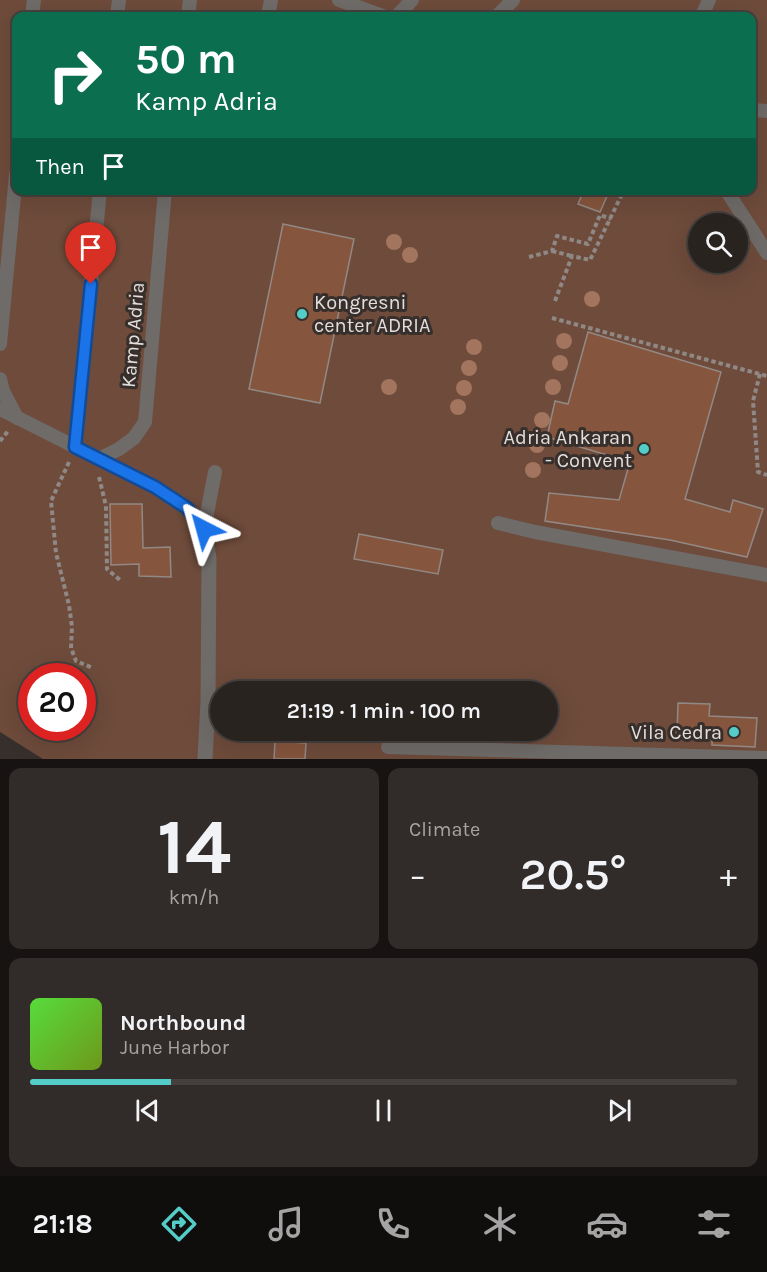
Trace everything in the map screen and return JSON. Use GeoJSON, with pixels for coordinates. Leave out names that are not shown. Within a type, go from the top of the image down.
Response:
{"type":"FeatureCollection","features":[{"type":"Feature","properties":{"kind":"street"},"geometry":{"type":"LineString","coordinates":[[204,529],[209,558],[208,701],[205,759]]}},
{"type":"Feature","properties":{"kind":"lane"},"geometry":{"type":"LineString","coordinates":[[339,0],[372,12]]}},
{"type":"Feature","properties":{"kind":"lane"},"geometry":{"type":"LineString","coordinates":[[401,12],[412,0]]}},
{"type":"Feature","properties":{"kind":"lane"},"geometry":{"type":"LineString","coordinates":[[501,12],[513,0]]}},
{"type":"Feature","properties":{"kind":"lane"},"geometry":{"type":"LineString","coordinates":[[0,344],[14,195]]}},
{"type":"Feature","properties":{"kind":"lane"},"geometry":{"type":"LineString","coordinates":[[75,447],[100,195]]}},
{"type":"Feature","properties":{"kind":"lane","name":"Kamp Adria"},"geometry":{"type":"LineString","coordinates":[[99,459],[134,438],[145,422],[165,195]]}},
{"type":"Feature","properties":{"kind":"lane"},"geometry":{"type":"LineString","coordinates":[[729,195],[767,254]]}},
{"type":"Feature","properties":{"kind":"lane"},"geometry":{"type":"LineString","coordinates":[[0,379],[3,391],[17,419]]}},
{"type":"Feature","properties":{"kind":"lane"},"geometry":{"type":"LineString","coordinates":[[0,409],[155,487],[187,508],[204,529]]}},
{"type":"Feature","properties":{"kind":"lane"},"geometry":{"type":"LineString","coordinates":[[204,529],[215,472]]}},
{"type":"Feature","properties":{"kind":"lane"},"geometry":{"type":"LineString","coordinates":[[498,523],[535,532],[767,575]]}},
{"type":"Feature","properties":{"kind":"lane"},"geometry":{"type":"LineString","coordinates":[[388,747],[767,758]]}},
{"type":"Feature","properties":{"kind":"path"},"geometry":{"type":"LineString","coordinates":[[529,257],[552,251],[590,260],[622,195]]}},
{"type":"Feature","properties":{"kind":"path"},"geometry":{"type":"LineString","coordinates":[[552,251],[557,236],[588,244],[600,215],[610,221]]}},
{"type":"Feature","properties":{"kind":"path"},"geometry":{"type":"LineString","coordinates":[[555,302],[572,256]]}},
{"type":"Feature","properties":{"kind":"path"},"geometry":{"type":"LineString","coordinates":[[552,318],[767,376]]}},
{"type":"Feature","properties":{"kind":"path"},"geometry":{"type":"LineString","coordinates":[[760,374],[753,401],[758,472],[767,475]]}},
{"type":"Feature","properties":{"kind":"path"},"geometry":{"type":"LineString","coordinates":[[75,447],[51,501],[56,553],[72,627],[71,648],[76,661],[81,663]]}},
{"type":"Feature","properties":{"kind":"path"},"geometry":{"type":"LineString","coordinates":[[106,506],[107,570],[120,580]]}},
{"type":"Feature","properties":{"kind":"shaded area"},"geometry":{"type":"Polygon","coordinates":[[[0,0],[767,0],[767,759],[43,759],[0,732],[0,0]]]}},
{"type":"Feature","properties":{"kind":"building"},"geometry":{"type":"Polygon","coordinates":[[[582,195],[608,195],[600,212],[578,204],[582,195]]]}},
{"type":"Feature","properties":{"kind":"building","name":"Kongresni center ADRIA"},"geometry":{"type":"Polygon","coordinates":[[[283,224],[354,239],[320,403],[249,389],[283,224]]]}},
{"type":"Feature","properties":{"kind":"building","name":"Adria Ankaran - Convent"},"geometry":{"type":"Polygon","coordinates":[[[588,332],[721,372],[685,499],[730,512],[733,500],[763,509],[747,557],[670,540],[545,521],[549,493],[619,500],[630,462],[547,437],[555,401],[568,404],[588,332]]]}},
{"type":"Feature","properties":{"kind":"building"},"geometry":{"type":"Polygon","coordinates":[[[110,504],[142,504],[143,548],[170,547],[171,577],[139,576],[139,564],[111,565],[110,504]]]}},
{"type":"Feature","properties":{"kind":"building"},"geometry":{"type":"Polygon","coordinates":[[[359,534],[443,550],[438,574],[354,559],[359,534]]]}},
{"type":"Feature","properties":{"kind":"building"},"geometry":{"type":"Polygon","coordinates":[[[678,703],[710,704],[709,716],[757,718],[755,747],[712,745],[712,735],[677,734],[678,703]]]}},
{"type":"Feature","properties":{"kind":"building"},"geometry":{"type":"Polygon","coordinates":[[[275,741],[306,743],[305,759],[274,759],[275,741]]]}},
{"type":"Feature","properties":{"kind":"place","name":"Kongresni center ADRIA"},"geometry":{"type":"Point","coordinates":[302,314]}},
{"type":"Feature","properties":{"kind":"place","name":"Adria Ankaran - Convent"},"geometry":{"type":"Point","coordinates":[644,449]}},
{"type":"Feature","properties":{"kind":"place","name":"Vila Cedra"},"geometry":{"type":"Point","coordinates":[734,732]}},
{"type":"Feature","properties":{"kind":"route"},"geometry":{"type":"LineString","coordinates":[[91,284],[75,447],[155,487],[187,508],[204,529]]}}]}
